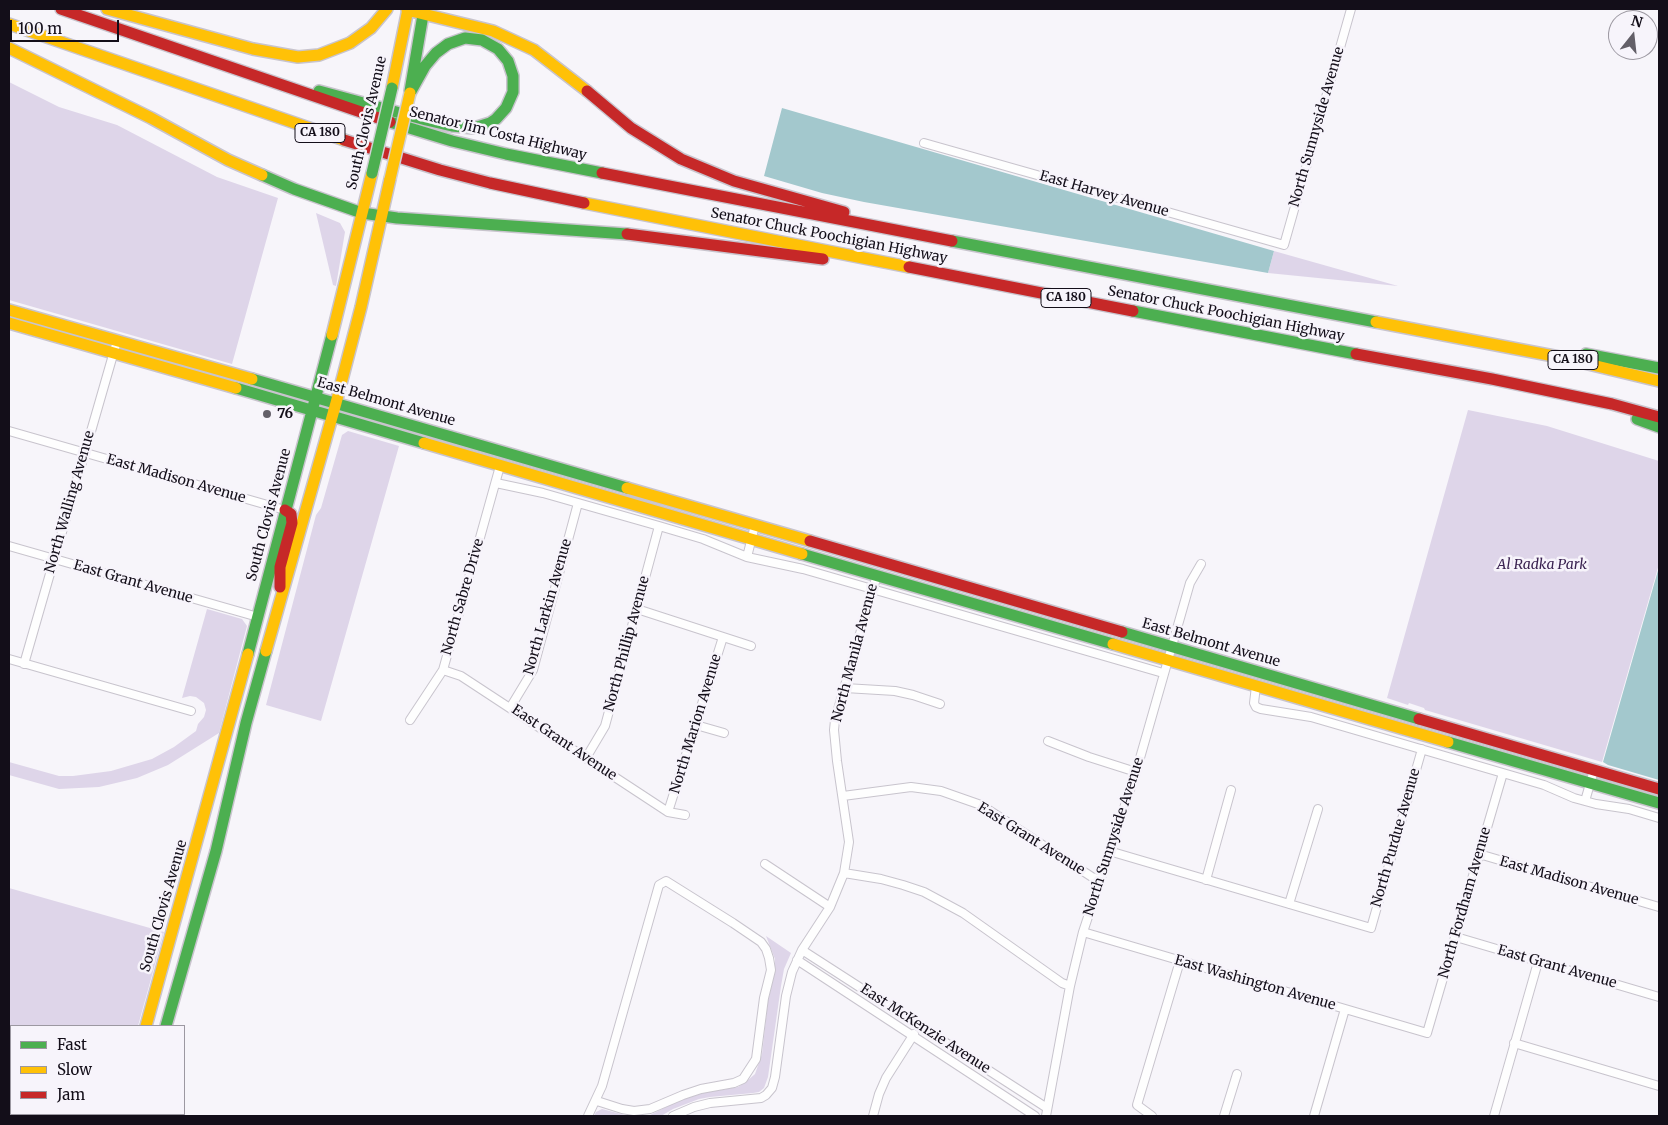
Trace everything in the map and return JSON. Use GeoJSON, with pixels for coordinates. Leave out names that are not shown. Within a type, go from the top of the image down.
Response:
{"type":"FeatureCollection","features":[{"type":"Feature","properties":{"kind":"main road","name":"Senator Jim Costa Highway"},"geometry":{"type":"LineString","coordinates":[[61,9],[363,114],[452,141],[506,154],[940,239]]}},
{"type":"Feature","properties":{"kind":"main road"},"geometry":{"type":"LineString","coordinates":[[107,9],[260,50],[298,57],[332,51],[350,42],[371,28],[387,9]]}},
{"type":"Feature","properties":{"kind":"main road"},"geometry":{"type":"LineString","coordinates":[[408,9],[424,11],[494,31],[534,50],[568,74],[642,136],[704,170],[734,181],[940,239]]}},
{"type":"Feature","properties":{"kind":"main road","name":"South Clovis Avenue"},"geometry":{"type":"LineString","coordinates":[[146,1025],[312,410],[372,173],[408,9]]}},
{"type":"Feature","properties":{"kind":"main road"},"geometry":{"type":"LineString","coordinates":[[166,1025],[216,851],[246,724],[309,502],[361,307],[410,93],[424,11]]}},
{"type":"Feature","properties":{"kind":"main road","name":"Senator Chuck Poochigian Highway"},"geometry":{"type":"LineString","coordinates":[[9,24],[301,127],[440,170],[571,200],[1332,350],[1492,379],[1659,416]]}},
{"type":"Feature","properties":{"kind":"main road"},"geometry":{"type":"LineString","coordinates":[[198,57],[426,120],[452,126],[474,128],[490,124],[496,119],[506,108],[514,85],[511,68],[503,54],[491,44],[472,38],[465,38],[448,44],[436,53],[425,66],[410,93]]}},
{"type":"Feature","properties":{"kind":"main road"},"geometry":{"type":"LineString","coordinates":[[9,48],[151,118],[228,160],[294,189],[362,213],[636,235],[936,272]]}},
{"type":"Feature","properties":{"kind":"main road","name":"Senator Chuck Poochigian Highway"},"geometry":{"type":"LineString","coordinates":[[940,239],[1591,363],[1659,381]]}},
{"type":"Feature","properties":{"kind":"main road","name":"East Belmont Avenue"},"geometry":{"type":"LineString","coordinates":[[9,310],[336,403],[1659,789]]}},
{"type":"Feature","properties":{"kind":"main road","name":"East Belmont Avenue"},"geometry":{"type":"LineString","coordinates":[[9,323],[1659,803]]}},
{"type":"Feature","properties":{"kind":"main road"},"geometry":{"type":"LineString","coordinates":[[1487,343],[1560,350],[1659,368]]}},
{"type":"Feature","properties":{"kind":"main road"},"geometry":{"type":"LineString","coordinates":[[1566,394],[1659,427]]}},
{"type":"Feature","properties":{"kind":"main road"},"geometry":{"type":"LineString","coordinates":[[280,602],[280,567],[292,523],[291,514],[286,510]]}},
{"type":"Feature","properties":{"kind":"main road"},"geometry":{"type":"LineString","coordinates":[[264,660],[259,656],[258,650],[273,593],[273,557]]}},
{"type":"Feature","properties":{"kind":"main road"},"geometry":{"type":"LineString","coordinates":[[1332,708],[1362,710],[1412,724],[1418,719]]}},
{"type":"Feature","properties":{"kind":"main road"},"geometry":{"type":"LineString","coordinates":[[155,1025],[159,1012],[161,974]]}},
{"type":"Feature","properties":{"kind":"street","name":"North Sunnyside Avenue"},"geometry":{"type":"LineString","coordinates":[[1284,245],[1350,9]]}},
{"type":"Feature","properties":{"kind":"street","name":"East Harvey Avenue"},"geometry":{"type":"LineString","coordinates":[[924,143],[1284,245]]}},
{"type":"Feature","properties":{"kind":"street","name":"North Walling Avenue"},"geometry":{"type":"LineString","coordinates":[[24,664],[117,340]]}},
{"type":"Feature","properties":{"kind":"street","name":"East Madison Avenue"},"geometry":{"type":"LineString","coordinates":[[9,431],[286,510]]}},
{"type":"Feature","properties":{"kind":"street","name":"North Sabre Drive"},"geometry":{"type":"LineString","coordinates":[[410,720],[442,670],[500,466]]}},
{"type":"Feature","properties":{"kind":"street"},"geometry":{"type":"LineString","coordinates":[[496,483],[542,493],[659,526],[703,539],[747,557],[803,569],[1163,673]]}},
{"type":"Feature","properties":{"kind":"street","name":"North Larkin Avenue"},"geometry":{"type":"LineString","coordinates":[[510,708],[532,670],[578,503]]}},
{"type":"Feature","properties":{"kind":"street"},"geometry":{"type":"LineString","coordinates":[[747,557],[755,525]]}},
{"type":"Feature","properties":{"kind":"street","name":"North Phillip Avenue"},"geometry":{"type":"LineString","coordinates":[[586,758],[605,726],[659,526]]}},
{"type":"Feature","properties":{"kind":"street","name":"East Grant Avenue"},"geometry":{"type":"LineString","coordinates":[[9,546],[258,616]]}},
{"type":"Feature","properties":{"kind":"street","name":"North Sunnyside Avenue"},"geometry":{"type":"LineString","coordinates":[[1047,1112],[1070,986],[1083,932],[1136,772],[1190,583],[1201,564]]}},
{"type":"Feature","properties":{"kind":"street","name":"North Manila Avenue"},"geometry":{"type":"LineString","coordinates":[[676,1114],[710,1103],[761,1098],[769,1092],[775,1078],[786,996],[792,972],[802,950],[830,907],[844,873],[849,842],[834,730],[835,720],[846,688],[877,575]]}},
{"type":"Feature","properties":{"kind":"street"},"geometry":{"type":"LineString","coordinates":[[637,609],[751,646]]}},
{"type":"Feature","properties":{"kind":"street","name":"North Marion Avenue"},"geometry":{"type":"LineString","coordinates":[[668,812],[724,637]]}},
{"type":"Feature","properties":{"kind":"street"},"geometry":{"type":"LineString","coordinates":[[9,659],[191,711]]}},
{"type":"Feature","properties":{"kind":"street","name":"East Grant Avenue"},"geometry":{"type":"LineString","coordinates":[[442,670],[461,676],[668,812],[685,815]]}},
{"type":"Feature","properties":{"kind":"street"},"geometry":{"type":"LineString","coordinates":[[1256,686],[1254,702],[1256,707],[1261,709],[1311,717],[1544,785],[1585,801],[1629,809],[1659,818]]}},
{"type":"Feature","properties":{"kind":"street"},"geometry":{"type":"LineString","coordinates":[[846,688],[895,691],[940,704]]}},
{"type":"Feature","properties":{"kind":"street"},"geometry":{"type":"LineString","coordinates":[[696,725],[724,733]]}},
{"type":"Feature","properties":{"kind":"street"},"geometry":{"type":"LineString","coordinates":[[1048,741],[1136,772]]}},
{"type":"Feature","properties":{"kind":"street","name":"North Purdue Avenue"},"geometry":{"type":"LineString","coordinates":[[1289,904],[1371,928],[1422,749]]}},
{"type":"Feature","properties":{"kind":"street"},"geometry":{"type":"LineString","coordinates":[[1585,801],[1594,770]]}},
{"type":"Feature","properties":{"kind":"street","name":"North Fordham Avenue"},"geometry":{"type":"LineString","coordinates":[[1427,1033],[1503,773]]}},
{"type":"Feature","properties":{"kind":"street","name":"East Grant Avenue"},"geometry":{"type":"LineString","coordinates":[[843,796],[911,787],[941,791],[981,805],[1092,877],[1100,880]]}},
{"type":"Feature","properties":{"kind":"street"},"geometry":{"type":"LineString","coordinates":[[1206,880],[1231,790]]}},
{"type":"Feature","properties":{"kind":"street"},"geometry":{"type":"LineString","coordinates":[[1109,852],[1289,904],[1318,809]]}},
{"type":"Feature","properties":{"kind":"street","name":"East Madison Avenue"},"geometry":{"type":"LineString","coordinates":[[1479,854],[1659,907]]}},
{"type":"Feature","properties":{"kind":"street"},"geometry":{"type":"LineString","coordinates":[[765,864],[830,907]]}},
{"type":"Feature","properties":{"kind":"street"},"geometry":{"type":"LineString","coordinates":[[844,873],[903,885],[930,895],[963,913],[1062,983],[1070,986]]}},
{"type":"Feature","properties":{"kind":"street"},"geometry":{"type":"LineString","coordinates":[[588,1116],[597,1101],[602,1086],[659,885],[666,881],[734,923],[761,942],[766,949],[771,970],[764,998],[756,1059],[743,1079],[734,1083],[683,1094],[650,1109],[634,1111],[597,1101]]}},
{"type":"Feature","properties":{"kind":"street","name":"East Washington Avenue"},"geometry":{"type":"LineString","coordinates":[[1083,932],[1427,1033]]}},
{"type":"Feature","properties":{"kind":"street","name":"East Grant Avenue"},"geometry":{"type":"LineString","coordinates":[[1456,938],[1659,997]]}},
{"type":"Feature","properties":{"kind":"street","name":"East McKenzie Avenue"},"geometry":{"type":"LineString","coordinates":[[802,950],[1047,1112]]}},
{"type":"Feature","properties":{"kind":"street","name":"East McKenzie Avenue"},"geometry":{"type":"LineString","coordinates":[[797,960],[1036,1116]]}},
{"type":"Feature","properties":{"kind":"street"},"geometry":{"type":"LineString","coordinates":[[1152,1116],[1137,1105],[1180,961]]}},
{"type":"Feature","properties":{"kind":"street"},"geometry":{"type":"LineString","coordinates":[[1494,1116],[1538,962]]}},
{"type":"Feature","properties":{"kind":"street"},"geometry":{"type":"LineString","coordinates":[[1314,1116],[1345,1009]]}},
{"type":"Feature","properties":{"kind":"street"},"geometry":{"type":"LineString","coordinates":[[873,1116],[886,1078],[919,1026]]}},
{"type":"Feature","properties":{"kind":"street"},"geometry":{"type":"LineString","coordinates":[[1514,1043],[1659,1086]]}},
{"type":"Feature","properties":{"kind":"street"},"geometry":{"type":"LineString","coordinates":[[1224,1116],[1237,1074]]}},
{"type":"Feature","properties":{"kind":"green space"},"geometry":{"type":"Polygon","coordinates":[[[9,82],[59,107],[117,125],[217,177],[278,198],[232,364],[9,300],[9,82]]]}},
{"type":"Feature","properties":{"kind":"green space"},"geometry":{"type":"Polygon","coordinates":[[[316,213],[340,223],[345,232],[336,286],[333,285],[316,213]]]}},
{"type":"Feature","properties":{"kind":"green space"},"geometry":{"type":"Polygon","coordinates":[[[1274,251],[1398,286],[1268,273],[1274,251]]]}},
{"type":"Feature","properties":{"kind":"green space","name":"Al Radka Park"},"geometry":{"type":"Polygon","coordinates":[[[1468,410],[1547,426],[1659,461],[1659,564],[1602,762],[1387,698],[1468,410]]]}},
{"type":"Feature","properties":{"kind":"green space"},"geometry":{"type":"Polygon","coordinates":[[[348,431],[399,446],[321,721],[266,705],[316,515],[321,508],[342,435],[348,431]]]}},
{"type":"Feature","properties":{"kind":"green space"},"geometry":{"type":"Polygon","coordinates":[[[207,609],[242,619],[247,626],[219,733],[168,765],[137,778],[99,787],[59,789],[9,775],[9,762],[59,776],[111,771],[152,759],[174,747],[196,731],[206,710],[204,703],[196,697],[182,698],[207,609]]]}},
{"type":"Feature","properties":{"kind":"green space"},"geometry":{"type":"Polygon","coordinates":[[[9,888],[164,932],[138,1025],[10,1025],[9,1058],[9,888]]]}},
{"type":"Feature","properties":{"kind":"green space"},"geometry":{"type":"Polygon","coordinates":[[[766,936],[791,953],[784,969],[768,1077],[764,1088],[759,1092],[699,1099],[661,1116],[641,1116],[650,1115],[680,1100],[698,1094],[738,1087],[755,1074],[762,1054],[768,1001],[775,972],[775,959],[766,936]]]}},
{"type":"Feature","properties":{"kind":"green space"},"geometry":{"type":"Polygon","coordinates":[[[602,1109],[635,1116],[594,1116],[596,1112],[602,1109]]]}},
{"type":"Feature","properties":{"kind":"water"},"geometry":{"type":"Polygon","coordinates":[[[782,108],[1274,251],[1268,273],[864,202],[822,193],[764,176],[782,108]]]}},
{"type":"Feature","properties":{"kind":"water"},"geometry":{"type":"Polygon","coordinates":[[[1659,567],[1659,780],[1603,762],[1659,567]]]}},
{"type":"Feature","properties":{"kind":"traffic: fast"},"geometry":{"type":"LineString","coordinates":[[410,91],[424,9]]}},
{"type":"Feature","properties":{"kind":"traffic: fast"},"geometry":{"type":"LineString","coordinates":[[319,91],[426,120],[452,126],[474,128],[490,123],[506,108],[513,92],[513,76],[508,61],[498,49],[482,40],[465,38],[448,44],[436,53],[425,66],[410,93]]}},
{"type":"Feature","properties":{"kind":"traffic: fast"},"geometry":{"type":"LineString","coordinates":[[372,173],[392,88]]}},
{"type":"Feature","properties":{"kind":"traffic: fast"},"geometry":{"type":"LineString","coordinates":[[390,122],[452,141],[506,154],[602,173]]}},
{"type":"Feature","properties":{"kind":"traffic: fast"},"geometry":{"type":"LineString","coordinates":[[262,175],[294,189],[362,213],[397,218],[627,234]]}},
{"type":"Feature","properties":{"kind":"traffic: fast"},"geometry":{"type":"LineString","coordinates":[[952,241],[1376,322]]}},
{"type":"Feature","properties":{"kind":"traffic: fast"},"geometry":{"type":"LineString","coordinates":[[1133,311],[1356,354]]}},
{"type":"Feature","properties":{"kind":"traffic: fast"},"geometry":{"type":"LineString","coordinates":[[248,654],[332,335]]}},
{"type":"Feature","properties":{"kind":"traffic: fast"},"geometry":{"type":"LineString","coordinates":[[1586,354],[1659,368]]}},
{"type":"Feature","properties":{"kind":"traffic: fast"},"geometry":{"type":"LineString","coordinates":[[252,379],[627,488]]}},
{"type":"Feature","properties":{"kind":"traffic: fast"},"geometry":{"type":"LineString","coordinates":[[236,388],[424,443]]}},
{"type":"Feature","properties":{"kind":"traffic: fast"},"geometry":{"type":"LineString","coordinates":[[1637,419],[1659,427]]}},
{"type":"Feature","properties":{"kind":"traffic: fast"},"geometry":{"type":"LineString","coordinates":[[802,554],[1113,644]]}},
{"type":"Feature","properties":{"kind":"traffic: fast"},"geometry":{"type":"LineString","coordinates":[[1122,632],[1419,719]]}},
{"type":"Feature","properties":{"kind":"traffic: fast"},"geometry":{"type":"LineString","coordinates":[[166,1025],[216,851],[246,723],[266,651]]}},
{"type":"Feature","properties":{"kind":"traffic: fast"},"geometry":{"type":"LineString","coordinates":[[1448,742],[1659,803]]}},
{"type":"Feature","properties":{"kind":"traffic: slow"},"geometry":{"type":"LineString","coordinates":[[107,9],[253,49],[298,57],[319,55],[350,43],[371,28],[387,9]]}},
{"type":"Feature","properties":{"kind":"traffic: slow"},"geometry":{"type":"LineString","coordinates":[[392,88],[408,9]]}},
{"type":"Feature","properties":{"kind":"traffic: slow"},"geometry":{"type":"LineString","coordinates":[[407,10],[493,31],[534,50],[587,91]]}},
{"type":"Feature","properties":{"kind":"traffic: slow"},"geometry":{"type":"LineString","coordinates":[[9,24],[344,140]]}},
{"type":"Feature","properties":{"kind":"traffic: slow"},"geometry":{"type":"LineString","coordinates":[[9,48],[151,118],[228,160],[262,175]]}},
{"type":"Feature","properties":{"kind":"traffic: slow"},"geometry":{"type":"LineString","coordinates":[[390,179],[410,93]]}},
{"type":"Feature","properties":{"kind":"traffic: slow"},"geometry":{"type":"LineString","coordinates":[[332,335],[372,173]]}},
{"type":"Feature","properties":{"kind":"traffic: slow"},"geometry":{"type":"LineString","coordinates":[[266,651],[336,403],[361,307],[390,179]]}},
{"type":"Feature","properties":{"kind":"traffic: slow"},"geometry":{"type":"LineString","coordinates":[[584,203],[909,267]]}},
{"type":"Feature","properties":{"kind":"traffic: slow"},"geometry":{"type":"LineString","coordinates":[[9,310],[252,379]]}},
{"type":"Feature","properties":{"kind":"traffic: slow"},"geometry":{"type":"LineString","coordinates":[[1376,322],[1559,357],[1659,381]]}},
{"type":"Feature","properties":{"kind":"traffic: slow"},"geometry":{"type":"LineString","coordinates":[[9,323],[236,388]]}},
{"type":"Feature","properties":{"kind":"traffic: slow"},"geometry":{"type":"LineString","coordinates":[[424,443],[802,554]]}},
{"type":"Feature","properties":{"kind":"traffic: slow"},"geometry":{"type":"LineString","coordinates":[[627,488],[810,541]]}},
{"type":"Feature","properties":{"kind":"traffic: slow"},"geometry":{"type":"LineString","coordinates":[[1113,644],[1448,742]]}},
{"type":"Feature","properties":{"kind":"traffic: slow"},"geometry":{"type":"LineString","coordinates":[[146,1025],[248,654]]}},
{"type":"Feature","properties":{"kind":"traffic: jam"},"geometry":{"type":"LineString","coordinates":[[61,9],[390,122]]}},
{"type":"Feature","properties":{"kind":"traffic: jam"},"geometry":{"type":"LineString","coordinates":[[587,91],[631,128],[681,159],[734,181],[844,212]]}},
{"type":"Feature","properties":{"kind":"traffic: jam"},"geometry":{"type":"LineString","coordinates":[[344,140],[440,170],[490,183],[584,203]]}},
{"type":"Feature","properties":{"kind":"traffic: jam"},"geometry":{"type":"LineString","coordinates":[[602,173],[952,241]]}},
{"type":"Feature","properties":{"kind":"traffic: jam"},"geometry":{"type":"LineString","coordinates":[[627,234],[823,259]]}},
{"type":"Feature","properties":{"kind":"traffic: jam"},"geometry":{"type":"LineString","coordinates":[[909,267],[1133,311]]}},
{"type":"Feature","properties":{"kind":"traffic: jam"},"geometry":{"type":"LineString","coordinates":[[1356,354],[1492,379],[1612,404],[1659,417]]}},
{"type":"Feature","properties":{"kind":"traffic: jam"},"geometry":{"type":"LineString","coordinates":[[280,587],[280,567],[292,523],[291,514],[285,510]]}},
{"type":"Feature","properties":{"kind":"traffic: jam"},"geometry":{"type":"LineString","coordinates":[[810,541],[1122,632]]}},
{"type":"Feature","properties":{"kind":"traffic: jam"},"geometry":{"type":"LineString","coordinates":[[1419,719],[1659,789]]}},
{"type":"Feature","properties":{"kind":"place","name":"76"},"geometry":{"type":"Point","coordinates":[267,414]}}]}
